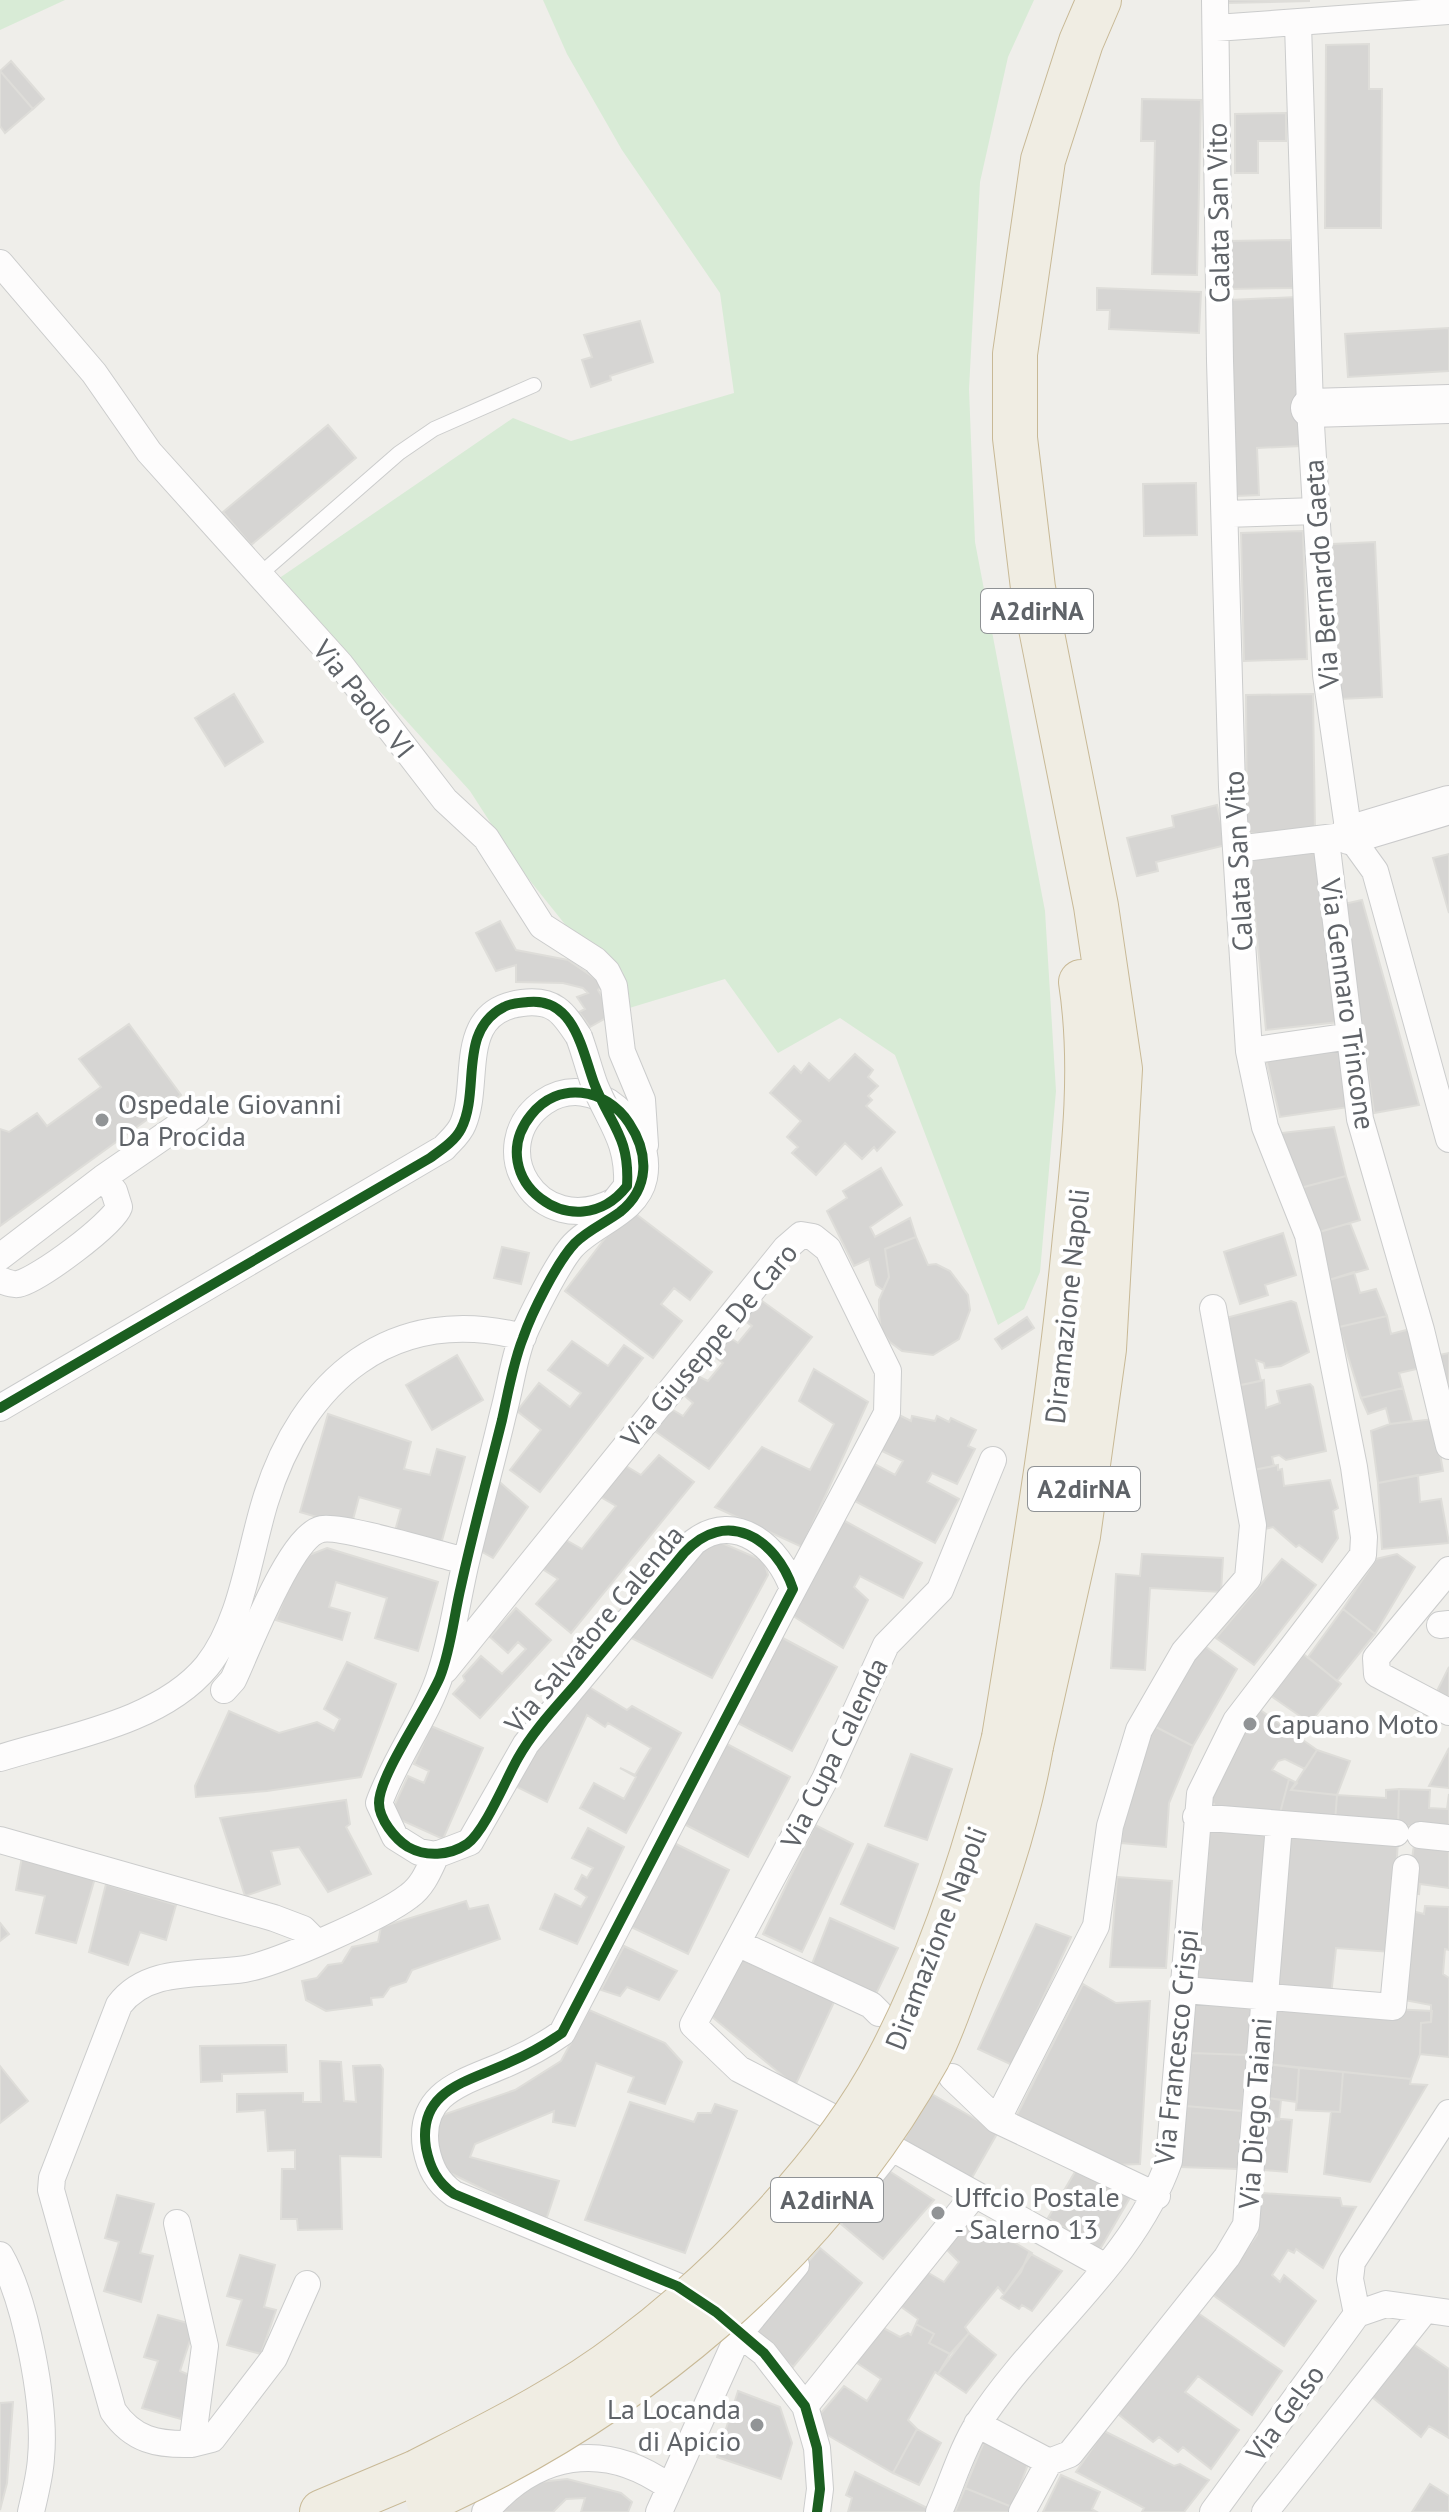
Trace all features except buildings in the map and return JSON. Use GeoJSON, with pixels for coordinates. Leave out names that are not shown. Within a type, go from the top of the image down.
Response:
{"type":"FeatureCollection","features":[{"type":"Feature","properties":{"kind":"highway","name":"Diramazione Napoli"},"geometry":{"type":"LineString","coordinates":[[322,2512],[415,2495],[546,2441],[644,2377],[730,2305],[779,2256],[833,2193],[901,2102],[930,2054],[997,1879],[1020,1806],[1017,1742],[1078,1536],[1104,1349],[1094,1226],[1083,996],[1007,594],[989,438],[992,304],[997,252],[1020,147],[1068,0]]}},
{"type":"Feature","properties":{"kind":"highway","name":"Diramazione Napoli"},"geometry":{"type":"LineString","coordinates":[[1094,1226],[1118,1149],[1119,1055],[1096,906],[1033,588],[1015,438],[1015,354],[1043,160],[1081,42],[1099,0]]}},
{"type":"Feature","properties":{"kind":"highway"},"geometry":{"type":"LineString","coordinates":[[1081,42],[1110,0]]}},
{"type":"Feature","properties":{"kind":"street","name":"Calata San Vito"},"geometry":{"type":"LineString","coordinates":[[1215,0],[1225,514],[1236,849],[1249,1051],[1265,1127],[1308,1235],[1364,1537],[1363,1555],[1269,1674]]}},
{"type":"Feature","properties":{"kind":"street"},"geometry":{"type":"LineString","coordinates":[[1216,28],[1449,11]]}},
{"type":"Feature","properties":{"kind":"street","name":"Via Bernardo Gaeta"},"geometry":{"type":"LineString","coordinates":[[1298,24],[1310,408],[1337,837],[1375,871],[1449,1139]]}},
{"type":"Feature","properties":{"kind":"street","name":"Via Paolo VI"},"geometry":{"type":"LineString","coordinates":[[0,263],[94,373],[149,452],[340,664],[445,800],[486,838],[542,926],[595,960],[607,972],[614,986],[622,1052],[642,1100],[645,1165]]}},
{"type":"Feature","properties":{"kind":"street"},"geometry":{"type":"LineString","coordinates":[[1310,408],[1449,404]]}},
{"type":"Feature","properties":{"kind":"street"},"geometry":{"type":"LineString","coordinates":[[1225,514],[1317,511]]}},
{"type":"Feature","properties":{"kind":"street"},"geometry":{"type":"LineString","coordinates":[[1236,849],[1337,837],[1449,805]]}},
{"type":"Feature","properties":{"kind":"street","name":"Via Gennaro Trincone"},"geometry":{"type":"LineString","coordinates":[[1337,837],[1360,1119],[1421,1330],[1449,1446]]}},
{"type":"Feature","properties":{"kind":"street"},"geometry":{"type":"LineString","coordinates":[[0,1408],[444,1148],[458,1134],[467,1114],[474,1047],[481,1028],[507,1005],[551,1003],[560,1010],[579,1037],[595,1086],[618,1127],[625,1149],[627,1186],[615,1201],[600,1209],[556,1210],[537,1199],[529,1187],[517,1150],[522,1129],[532,1113],[545,1101],[579,1091],[599,1095],[622,1114],[638,1142],[645,1165],[642,1183],[630,1202],[583,1236],[564,1256],[523,1337],[466,1561],[441,1675],[388,1777],[379,1803],[395,1837],[419,1852],[436,1855],[425,1879],[409,1896],[316,1942],[246,1969],[156,1979],[125,1996],[113,2017],[52,2178],[51,2190],[113,2411],[127,2431],[167,2445],[212,2439],[274,2358],[307,2284]]}},
{"type":"Feature","properties":{"kind":"street"},"geometry":{"type":"LineString","coordinates":[[1249,1051],[1351,1036]]}},
{"type":"Feature","properties":{"kind":"street"},"geometry":{"type":"LineString","coordinates":[[0,1257],[103,1178],[196,1114]]}},
{"type":"Feature","properties":{"kind":"street"},"geometry":{"type":"LineString","coordinates":[[0,1280],[15,1285],[33,1279],[116,1215],[118,1199],[103,1178]]}},
{"type":"Feature","properties":{"kind":"street","name":"Via Giuseppe De Caro"},"geometry":{"type":"LineString","coordinates":[[441,1675],[786,1248],[801,1235],[813,1237],[828,1249],[888,1371],[890,1388],[887,1413],[785,1604]]}},
{"type":"Feature","properties":{"kind":"street"},"geometry":{"type":"LineString","coordinates":[[997,2120],[1096,1926],[1110,1826],[1139,1730],[1184,1652],[1248,1578],[1253,1525],[1213,1308]]}},
{"type":"Feature","properties":{"kind":"street"},"geometry":{"type":"LineString","coordinates":[[0,1758],[163,1704],[206,1667],[223,1641],[266,1498],[284,1452],[306,1412],[346,1369],[388,1342],[428,1331],[493,1330],[523,1337]]}},
{"type":"Feature","properties":{"kind":"street","name":"Via Cupa Calenda"},"geometry":{"type":"LineString","coordinates":[[830,2116],[739,2069],[693,2025],[825,1779],[886,1645],[940,1590],[993,1460]]}},
{"type":"Feature","properties":{"kind":"street"},"geometry":{"type":"LineString","coordinates":[[224,1690],[233,1680],[293,1551],[312,1533],[335,1529],[466,1561]]}},
{"type":"Feature","properties":{"kind":"street","name":"Via Salvatore Calenda"},"geometry":{"type":"LineString","coordinates":[[436,1855],[470,1842],[526,1744],[684,1553],[705,1534],[734,1531],[762,1541],[777,1557],[793,1589],[562,2033],[527,2054],[464,2079],[437,2100],[428,2115],[424,2133],[433,2172],[454,2194],[677,2286]]}},
{"type":"Feature","properties":{"kind":"street"},"geometry":{"type":"LineString","coordinates":[[1449,1570],[1376,1658],[1377,1674],[1449,1712]]}},
{"type":"Feature","properties":{"kind":"street","name":"Via Francesco Crispi"},"geometry":{"type":"LineString","coordinates":[[939,2512],[977,2424],[1042,2339],[1106,2267],[1157,2196],[1169,2161],[1200,1794],[1220,1751],[1269,1674]]}},
{"type":"Feature","properties":{"kind":"street"},"geometry":{"type":"LineString","coordinates":[[1196,1817],[1449,1838]]}},
{"type":"Feature","properties":{"kind":"street","name":"Via Diego Taiani"},"geometry":{"type":"LineString","coordinates":[[1022,2512],[1049,2462],[1070,2454],[1240,2240],[1249,2216],[1248,2181],[1279,1825]]}},
{"type":"Feature","properties":{"kind":"street"},"geometry":{"type":"LineString","coordinates":[[0,1840],[246,1909],[303,1929],[316,1942]]}},
{"type":"Feature","properties":{"kind":"street"},"geometry":{"type":"LineString","coordinates":[[1185,1990],[1393,2007],[1406,1868]]}},
{"type":"Feature","properties":{"kind":"street"},"geometry":{"type":"LineString","coordinates":[[739,1944],[871,2005],[879,2013]]}},
{"type":"Feature","properties":{"kind":"street"},"geometry":{"type":"LineString","coordinates":[[952,2077],[997,2120],[1157,2196]]}},
{"type":"Feature","properties":{"kind":"street"},"geometry":{"type":"LineString","coordinates":[[1437,2311],[1386,2304],[1357,2314],[1350,2279],[1352,2262],[1439,2146],[1449,2113]]}},
{"type":"Feature","properties":{"kind":"street"},"geometry":{"type":"LineString","coordinates":[[659,2512],[732,2328],[892,2148],[1106,2267]]}},
{"type":"Feature","properties":{"kind":"street"},"geometry":{"type":"LineString","coordinates":[[805,2406],[974,2195]]}},
{"type":"Feature","properties":{"kind":"street"},"geometry":{"type":"LineString","coordinates":[[177,2223],[205,2346],[192,2444]]}},
{"type":"Feature","properties":{"kind":"street"},"geometry":{"type":"LineString","coordinates":[[2,2263],[28,2337],[40,2412],[42,2457],[31,2512]]}},
{"type":"Feature","properties":{"kind":"street"},"geometry":{"type":"LineString","coordinates":[[1265,2512],[1437,2311]]}},
{"type":"Feature","properties":{"kind":"street","name":"Via Gelso"},"geometry":{"type":"LineString","coordinates":[[1213,2512],[1357,2314]]}},
{"type":"Feature","properties":{"kind":"street"},"geometry":{"type":"LineString","coordinates":[[732,2328],[764,2353],[805,2406],[817,2448],[820,2489],[817,2512]]}},
{"type":"Feature","properties":{"kind":"street"},"geometry":{"type":"LineString","coordinates":[[977,2424],[1049,2462]]}},
{"type":"Feature","properties":{"kind":"street"},"geometry":{"type":"LineString","coordinates":[[485,2512],[511,2486],[543,2464],[563,2458],[583,2457],[646,2470],[668,2486]]}},
{"type":"Feature","properties":{"kind":"lane"},"geometry":{"type":"LineString","coordinates":[[258,576],[399,453],[459,417],[534,385]]}},
{"type":"Feature","properties":{"kind":"green space"},"geometry":{"type":"Polygon","coordinates":[[[0,0],[65,0],[0,30],[0,0]]]}},
{"type":"Feature","properties":{"kind":"green space"},"geometry":{"type":"Polygon","coordinates":[[[543,0],[1034,0],[1008,57],[980,182],[969,389],[975,542],[1045,911],[1056,1091],[1040,1272],[1024,1309],[998,1325],[895,1055],[840,1018],[778,1053],[725,979],[626,1009],[623,972],[572,933],[519,867],[470,791],[278,579],[513,418],[571,441],[734,393],[720,293],[622,150],[567,54],[543,0]]]}},
{"type":"Feature","properties":{"kind":"cycle path"},"geometry":{"type":"LineString","coordinates":[[0,1408],[443,1148],[461,1129],[467,1114],[472,1062],[480,1031],[489,1018],[504,1007],[528,1002],[544,1003],[566,1017],[574,1028],[594,1083],[600,1097],[606,1110],[618,1132],[622,1143],[627,1186],[606,1204],[583,1211],[561,1209],[541,1198],[526,1182],[518,1162],[519,1139],[531,1115],[542,1104],[568,1093],[582,1093],[595,1096],[608,1102],[629,1123],[636,1134],[643,1158],[641,1181],[630,1203],[585,1234],[568,1251],[527,1327],[514,1368],[444,1666],[381,1791],[379,1803],[385,1822],[403,1843],[422,1852],[445,1853],[467,1844],[488,1817],[518,1758],[537,1729],[684,1553],[700,1539],[716,1532],[732,1531],[748,1535],[775,1555],[793,1589],[562,2033],[529,2053],[448,2091],[429,2113],[425,2128],[426,2148],[435,2174],[454,2194],[677,2286],[716,2312],[764,2353],[805,2406],[817,2448],[820,2489],[817,2512]]}},
{"type":"Feature","properties":{"kind":"place","name":"Ospedale Giovanni Da Procida"},"geometry":{"type":"Point","coordinates":[102,1120]}},
{"type":"Feature","properties":{"kind":"place","name":"Capuano Moto"},"geometry":{"type":"Point","coordinates":[1250,1724]}},
{"type":"Feature","properties":{"kind":"place","name":"Uffcio Postale - Salerno 13"},"geometry":{"type":"Point","coordinates":[938,2213]}},
{"type":"Feature","properties":{"kind":"place","name":"La Locanda di Apicio"},"geometry":{"type":"Point","coordinates":[757,2425]}}]}
